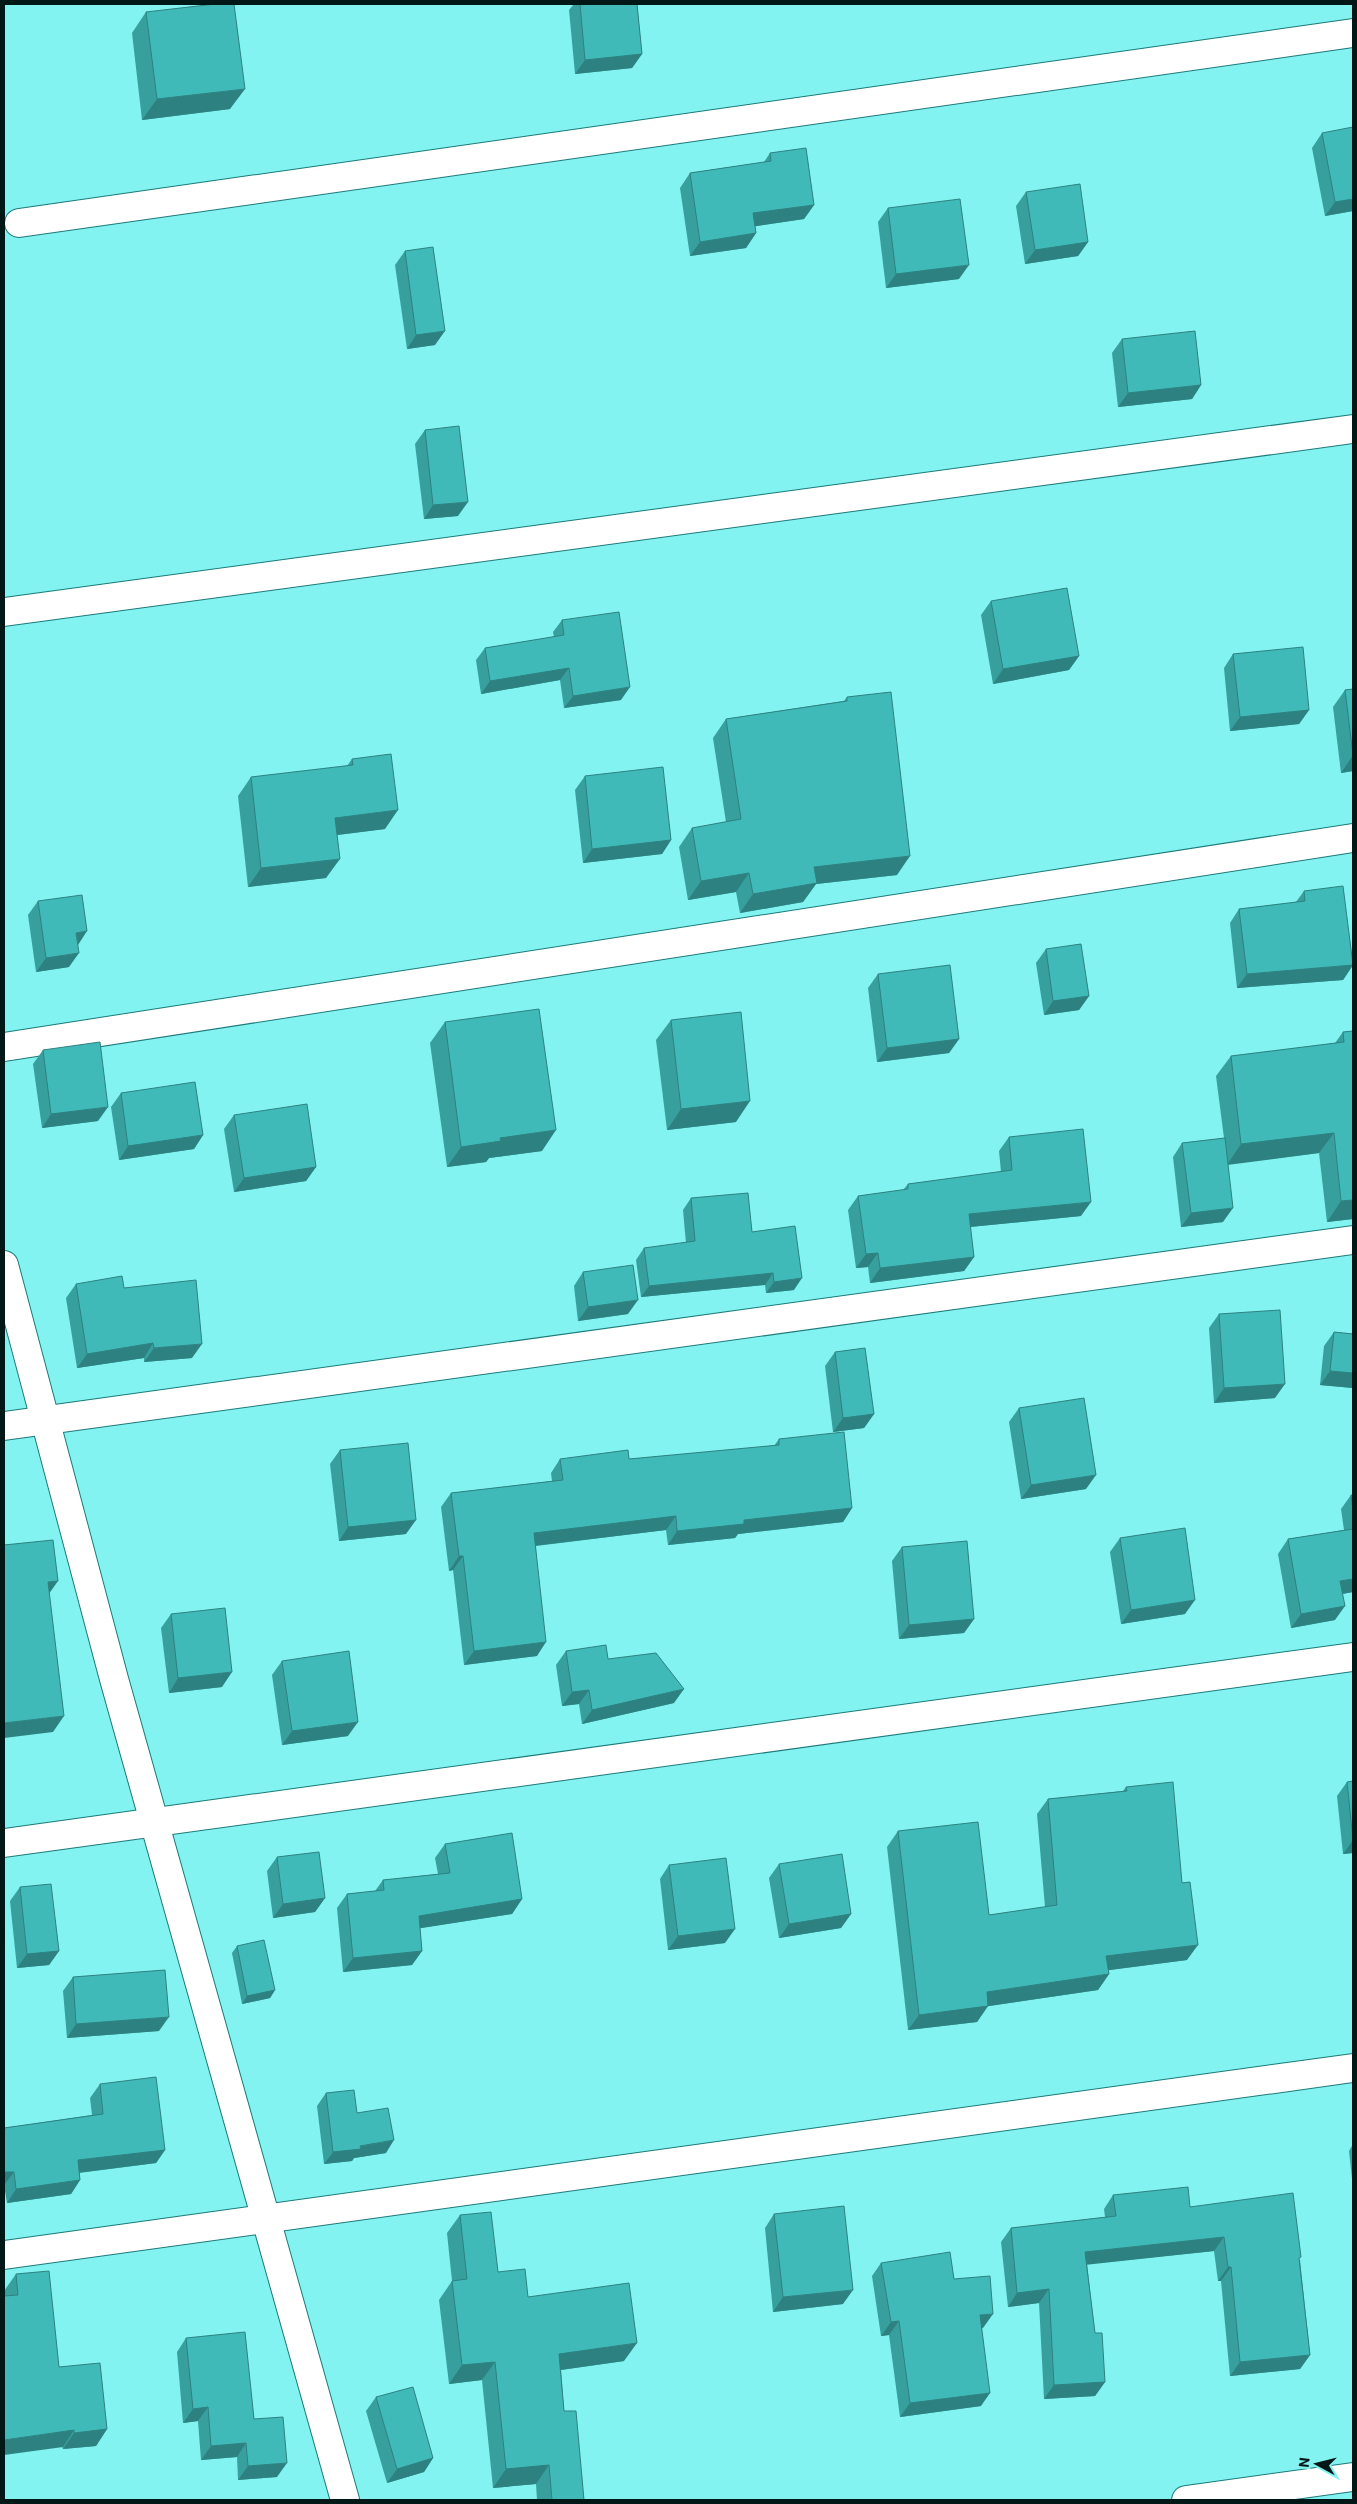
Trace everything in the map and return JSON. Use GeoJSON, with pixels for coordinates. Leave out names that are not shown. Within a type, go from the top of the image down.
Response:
{"type":"FeatureCollection","features":[{"type":"Feature","properties":{"kind":"street"},"geometry":{"type":"LineString","coordinates":[[19,223],[1353,33]]}},
{"type":"Feature","properties":{"kind":"street"},"geometry":{"type":"LineString","coordinates":[[4,612],[1353,430]]}},
{"type":"Feature","properties":{"kind":"street"},"geometry":{"type":"LineString","coordinates":[[4,1047],[1353,838]]}},
{"type":"Feature","properties":{"kind":"street"},"geometry":{"type":"LineString","coordinates":[[4,1426],[1353,1240]]}},
{"type":"Feature","properties":{"kind":"street"},"geometry":{"type":"LineString","coordinates":[[4,1265],[154,1823],[345,2500]]}},
{"type":"Feature","properties":{"kind":"street"},"geometry":{"type":"LineString","coordinates":[[4,1844],[1353,1657]]}},
{"type":"Feature","properties":{"kind":"street"},"geometry":{"type":"LineString","coordinates":[[4,2255],[265,2217],[1353,2068]]}},
{"type":"Feature","properties":{"kind":"street"},"geometry":{"type":"LineString","coordinates":[[1186,2500],[1353,2477]]}},
{"type":"Feature","properties":{"kind":"building"},"geometry":{"type":"Polygon","coordinates":[[[215,4],[234,4],[245,89],[157,99],[146,12],[215,4]]]}},
{"type":"Feature","properties":{"kind":"building"},"geometry":{"type":"Polygon","coordinates":[[[580,4],[637,4],[642,54],[585,60],[580,4]]]}},
{"type":"Feature","properties":{"kind":"building"},"geometry":{"type":"Polygon","coordinates":[[[1353,127],[1353,199],[1335,202],[1322,133],[1353,127]]]}},
{"type":"Feature","properties":{"kind":"building"},"geometry":{"type":"Polygon","coordinates":[[[806,148],[814,205],[753,213],[756,233],[700,242],[690,173],[771,161],[770,153],[806,148]]]}},
{"type":"Feature","properties":{"kind":"building"},"geometry":{"type":"Polygon","coordinates":[[[1080,184],[1088,242],[1035,250],[1026,192],[1080,184]]]}},
{"type":"Feature","properties":{"kind":"building"},"geometry":{"type":"Polygon","coordinates":[[[960,199],[969,265],[896,274],[888,208],[960,199]]]}},
{"type":"Feature","properties":{"kind":"building"},"geometry":{"type":"Polygon","coordinates":[[[433,247],[445,331],[416,335],[405,251],[433,247]]]}},
{"type":"Feature","properties":{"kind":"building"},"geometry":{"type":"Polygon","coordinates":[[[1195,331],[1201,385],[1128,393],[1122,339],[1195,331]]]}},
{"type":"Feature","properties":{"kind":"building"},"geometry":{"type":"Polygon","coordinates":[[[459,426],[468,502],[433,505],[425,430],[459,426]]]}},
{"type":"Feature","properties":{"kind":"building"},"geometry":{"type":"Polygon","coordinates":[[[1067,588],[1079,656],[1003,669],[991,601],[1067,588]]]}},
{"type":"Feature","properties":{"kind":"building"},"geometry":{"type":"Polygon","coordinates":[[[619,612],[630,687],[573,696],[569,668],[490,681],[485,648],[564,635],[562,620],[619,612]]]}},
{"type":"Feature","properties":{"kind":"building"},"geometry":{"type":"Polygon","coordinates":[[[1303,647],[1309,710],[1240,717],[1233,654],[1303,647]]]}},
{"type":"Feature","properties":{"kind":"building"},"geometry":{"type":"Polygon","coordinates":[[[1353,689],[1353,755],[1345,690],[1353,689]]]}},
{"type":"Feature","properties":{"kind":"building"},"geometry":{"type":"Polygon","coordinates":[[[891,692],[910,856],[814,867],[817,883],[753,894],[749,873],[701,881],[692,828],[741,819],[726,719],[847,701],[847,697],[891,692]]]}},
{"type":"Feature","properties":{"kind":"building"},"geometry":{"type":"Polygon","coordinates":[[[391,754],[398,810],[335,818],[340,859],[261,868],[251,777],[353,765],[352,759],[391,754]]]}},
{"type":"Feature","properties":{"kind":"building"},"geometry":{"type":"Polygon","coordinates":[[[663,767],[671,840],[592,849],[585,776],[663,767]]]}},
{"type":"Feature","properties":{"kind":"building"},"geometry":{"type":"Polygon","coordinates":[[[1343,886],[1353,965],[1247,974],[1239,909],[1305,901],[1304,891],[1343,886]]]}},
{"type":"Feature","properties":{"kind":"building"},"geometry":{"type":"Polygon","coordinates":[[[82,895],[87,931],[76,933],[79,953],[46,958],[38,901],[82,895]]]}},
{"type":"Feature","properties":{"kind":"building"},"geometry":{"type":"Polygon","coordinates":[[[1081,944],[1089,996],[1053,1001],[1046,949],[1081,944]]]}},
{"type":"Feature","properties":{"kind":"building"},"geometry":{"type":"Polygon","coordinates":[[[950,965],[959,1039],[887,1048],[878,974],[950,965]]]}},
{"type":"Feature","properties":{"kind":"building"},"geometry":{"type":"Polygon","coordinates":[[[539,1009],[556,1130],[500,1138],[501,1141],[461,1147],[445,1022],[539,1009]]]}},
{"type":"Feature","properties":{"kind":"building"},"geometry":{"type":"Polygon","coordinates":[[[741,1012],[750,1101],[681,1109],[671,1020],[741,1012]]]}},
{"type":"Feature","properties":{"kind":"building"},"geometry":{"type":"Polygon","coordinates":[[[1353,1031],[1353,1200],[1341,1201],[1334,1133],[1241,1144],[1231,1056],[1344,1042],[1343,1032],[1353,1031]]]}},
{"type":"Feature","properties":{"kind":"building"},"geometry":{"type":"Polygon","coordinates":[[[100,1042],[108,1107],[51,1114],[43,1050],[100,1042]]]}},
{"type":"Feature","properties":{"kind":"building"},"geometry":{"type":"Polygon","coordinates":[[[195,1082],[203,1135],[128,1146],[121,1093],[195,1082]]]}},
{"type":"Feature","properties":{"kind":"building"},"geometry":{"type":"Polygon","coordinates":[[[307,1104],[316,1167],[244,1178],[234,1115],[307,1104]]]}},
{"type":"Feature","properties":{"kind":"building"},"geometry":{"type":"Polygon","coordinates":[[[1083,1129],[1091,1202],[969,1214],[974,1257],[880,1268],[878,1253],[866,1254],[858,1196],[908,1189],[908,1184],[1012,1170],[1009,1137],[1083,1129]]]}},
{"type":"Feature","properties":{"kind":"building"},"geometry":{"type":"Polygon","coordinates":[[[1225,1138],[1233,1208],[1191,1213],[1182,1143],[1225,1138]]]}},
{"type":"Feature","properties":{"kind":"building"},"geometry":{"type":"Polygon","coordinates":[[[748,1193],[752,1232],[795,1226],[802,1278],[774,1282],[773,1273],[649,1286],[644,1248],[695,1241],[691,1198],[748,1193]]]}},
{"type":"Feature","properties":{"kind":"building"},"geometry":{"type":"Polygon","coordinates":[[[633,1265],[638,1300],[588,1307],[583,1272],[633,1265]]]}},
{"type":"Feature","properties":{"kind":"building"},"geometry":{"type":"Polygon","coordinates":[[[122,1276],[124,1288],[196,1280],[202,1344],[154,1348],[153,1343],[87,1354],[76,1284],[122,1276]]]}},
{"type":"Feature","properties":{"kind":"building"},"geometry":{"type":"Polygon","coordinates":[[[1280,1310],[1285,1384],[1224,1388],[1219,1314],[1280,1310]]]}},
{"type":"Feature","properties":{"kind":"building"},"geometry":{"type":"Polygon","coordinates":[[[1334,1332],[1353,1334],[1353,1373],[1330,1371],[1334,1332]]]}},
{"type":"Feature","properties":{"kind":"building"},"geometry":{"type":"Polygon","coordinates":[[[865,1348],[874,1414],[843,1418],[835,1352],[865,1348]]]}},
{"type":"Feature","properties":{"kind":"building"},"geometry":{"type":"Polygon","coordinates":[[[1084,1398],[1096,1475],[1031,1485],[1019,1408],[1084,1398]]]}},
{"type":"Feature","properties":{"kind":"building"},"geometry":{"type":"Polygon","coordinates":[[[844,1432],[852,1508],[744,1520],[744,1524],[677,1531],[676,1516],[534,1533],[546,1642],[474,1651],[463,1556],[459,1556],[451,1493],[563,1480],[560,1459],[628,1450],[629,1459],[779,1445],[779,1439],[844,1432]]]}},
{"type":"Feature","properties":{"kind":"building"},"geometry":{"type":"Polygon","coordinates":[[[408,1443],[416,1520],[348,1527],[340,1450],[408,1443]]]}},
{"type":"Feature","properties":{"kind":"building"},"geometry":{"type":"Polygon","coordinates":[[[1185,1528],[1195,1600],[1131,1610],[1120,1538],[1185,1528]]]}},
{"type":"Feature","properties":{"kind":"building"},"geometry":{"type":"Polygon","coordinates":[[[1353,1529],[1353,1579],[1340,1581],[1345,1606],[1301,1614],[1288,1539],[1353,1529]]]}},
{"type":"Feature","properties":{"kind":"building"},"geometry":{"type":"Polygon","coordinates":[[[53,1540],[58,1581],[48,1582],[64,1716],[4,1723],[4,1545],[53,1540]]]}},
{"type":"Feature","properties":{"kind":"building"},"geometry":{"type":"Polygon","coordinates":[[[967,1541],[974,1619],[909,1625],[902,1547],[967,1541]]]}},
{"type":"Feature","properties":{"kind":"building"},"geometry":{"type":"Polygon","coordinates":[[[225,1608],[232,1672],[178,1678],[171,1614],[225,1608]]]}},
{"type":"Feature","properties":{"kind":"building"},"geometry":{"type":"Polygon","coordinates":[[[606,1645],[608,1659],[656,1653],[684,1689],[592,1710],[589,1690],[572,1692],[566,1651],[606,1645]]]}},
{"type":"Feature","properties":{"kind":"building"},"geometry":{"type":"Polygon","coordinates":[[[349,1651],[358,1722],[292,1731],[282,1661],[349,1651]]]}},
{"type":"Feature","properties":{"kind":"building"},"geometry":{"type":"Polygon","coordinates":[[[1353,1781],[1353,1840],[1347,1782],[1353,1781]]]}},
{"type":"Feature","properties":{"kind":"building"},"geometry":{"type":"Polygon","coordinates":[[[1173,1782],[1182,1883],[1190,1882],[1198,1945],[1106,1956],[1109,1974],[987,1992],[988,2006],[919,2015],[898,1831],[978,1822],[989,1915],[1057,1905],[1048,1799],[1127,1791],[1126,1787],[1173,1782]]]}},
{"type":"Feature","properties":{"kind":"building"},"geometry":{"type":"Polygon","coordinates":[[[512,1833],[522,1899],[419,1916],[422,1951],[353,1958],[347,1894],[384,1890],[383,1880],[450,1873],[445,1844],[512,1833]]]}},
{"type":"Feature","properties":{"kind":"building"},"geometry":{"type":"Polygon","coordinates":[[[319,1852],[325,1898],[283,1904],[277,1857],[319,1852]]]}},
{"type":"Feature","properties":{"kind":"building"},"geometry":{"type":"Polygon","coordinates":[[[842,1854],[851,1914],[789,1924],[779,1864],[842,1854]]]}},
{"type":"Feature","properties":{"kind":"building"},"geometry":{"type":"Polygon","coordinates":[[[726,1858],[735,1929],[678,1936],[669,1865],[726,1858]]]}},
{"type":"Feature","properties":{"kind":"building"},"geometry":{"type":"Polygon","coordinates":[[[51,1884],[59,1951],[27,1954],[20,1887],[51,1884]]]}},
{"type":"Feature","properties":{"kind":"building"},"geometry":{"type":"Polygon","coordinates":[[[264,1940],[275,1990],[247,1996],[237,1946],[264,1940]]]}},
{"type":"Feature","properties":{"kind":"building"},"geometry":{"type":"Polygon","coordinates":[[[165,1970],[169,2017],[76,2024],[73,1977],[165,1970]]]}},
{"type":"Feature","properties":{"kind":"building"},"geometry":{"type":"Polygon","coordinates":[[[156,2077],[165,2150],[78,2160],[80,2180],[16,2189],[14,2172],[4,2172],[4,2128],[103,2114],[100,2084],[156,2077]]]}},
{"type":"Feature","properties":{"kind":"building"},"geometry":{"type":"Polygon","coordinates":[[[354,2090],[357,2113],[388,2108],[394,2140],[360,2146],[361,2149],[333,2152],[326,2093],[354,2090]]]}},
{"type":"Feature","properties":{"kind":"building"},"geometry":{"type":"Polygon","coordinates":[[[1188,2187],[1190,2207],[1293,2193],[1310,2355],[1240,2362],[1231,2267],[1228,2267],[1224,2237],[1085,2252],[1095,2333],[1102,2333],[1105,2382],[1054,2385],[1049,2289],[1017,2293],[1011,2228],[1116,2216],[1113,2195],[1188,2187]]]}},
{"type":"Feature","properties":{"kind":"building"},"geometry":{"type":"Polygon","coordinates":[[[844,2206],[853,2290],[783,2297],[774,2214],[844,2206]]]}},
{"type":"Feature","properties":{"kind":"building"},"geometry":{"type":"Polygon","coordinates":[[[491,2212],[498,2272],[525,2269],[528,2297],[629,2283],[637,2343],[559,2354],[564,2411],[576,2411],[584,2500],[552,2500],[549,2465],[506,2469],[495,2362],[462,2365],[452,2281],[467,2279],[460,2215],[491,2212]]]}},
{"type":"Feature","properties":{"kind":"building"},"geometry":{"type":"Polygon","coordinates":[[[950,2252],[954,2279],[990,2276],[993,2314],[980,2315],[990,2393],[910,2403],[899,2321],[891,2322],[881,2263],[950,2252]]]}},
{"type":"Feature","properties":{"kind":"building"},"geometry":{"type":"Polygon","coordinates":[[[49,2271],[59,2367],[100,2363],[107,2429],[74,2433],[74,2430],[4,2440],[4,2296],[18,2295],[16,2274],[49,2271]]]}},
{"type":"Feature","properties":{"kind":"building"},"geometry":{"type":"Polygon","coordinates":[[[245,2332],[254,2419],[283,2417],[287,2463],[248,2466],[246,2443],[211,2446],[208,2407],[193,2409],[186,2338],[245,2332]]]}},
{"type":"Feature","properties":{"kind":"building"},"geometry":{"type":"Polygon","coordinates":[[[413,2387],[433,2458],[397,2469],[376,2397],[413,2387]]]}}]}
